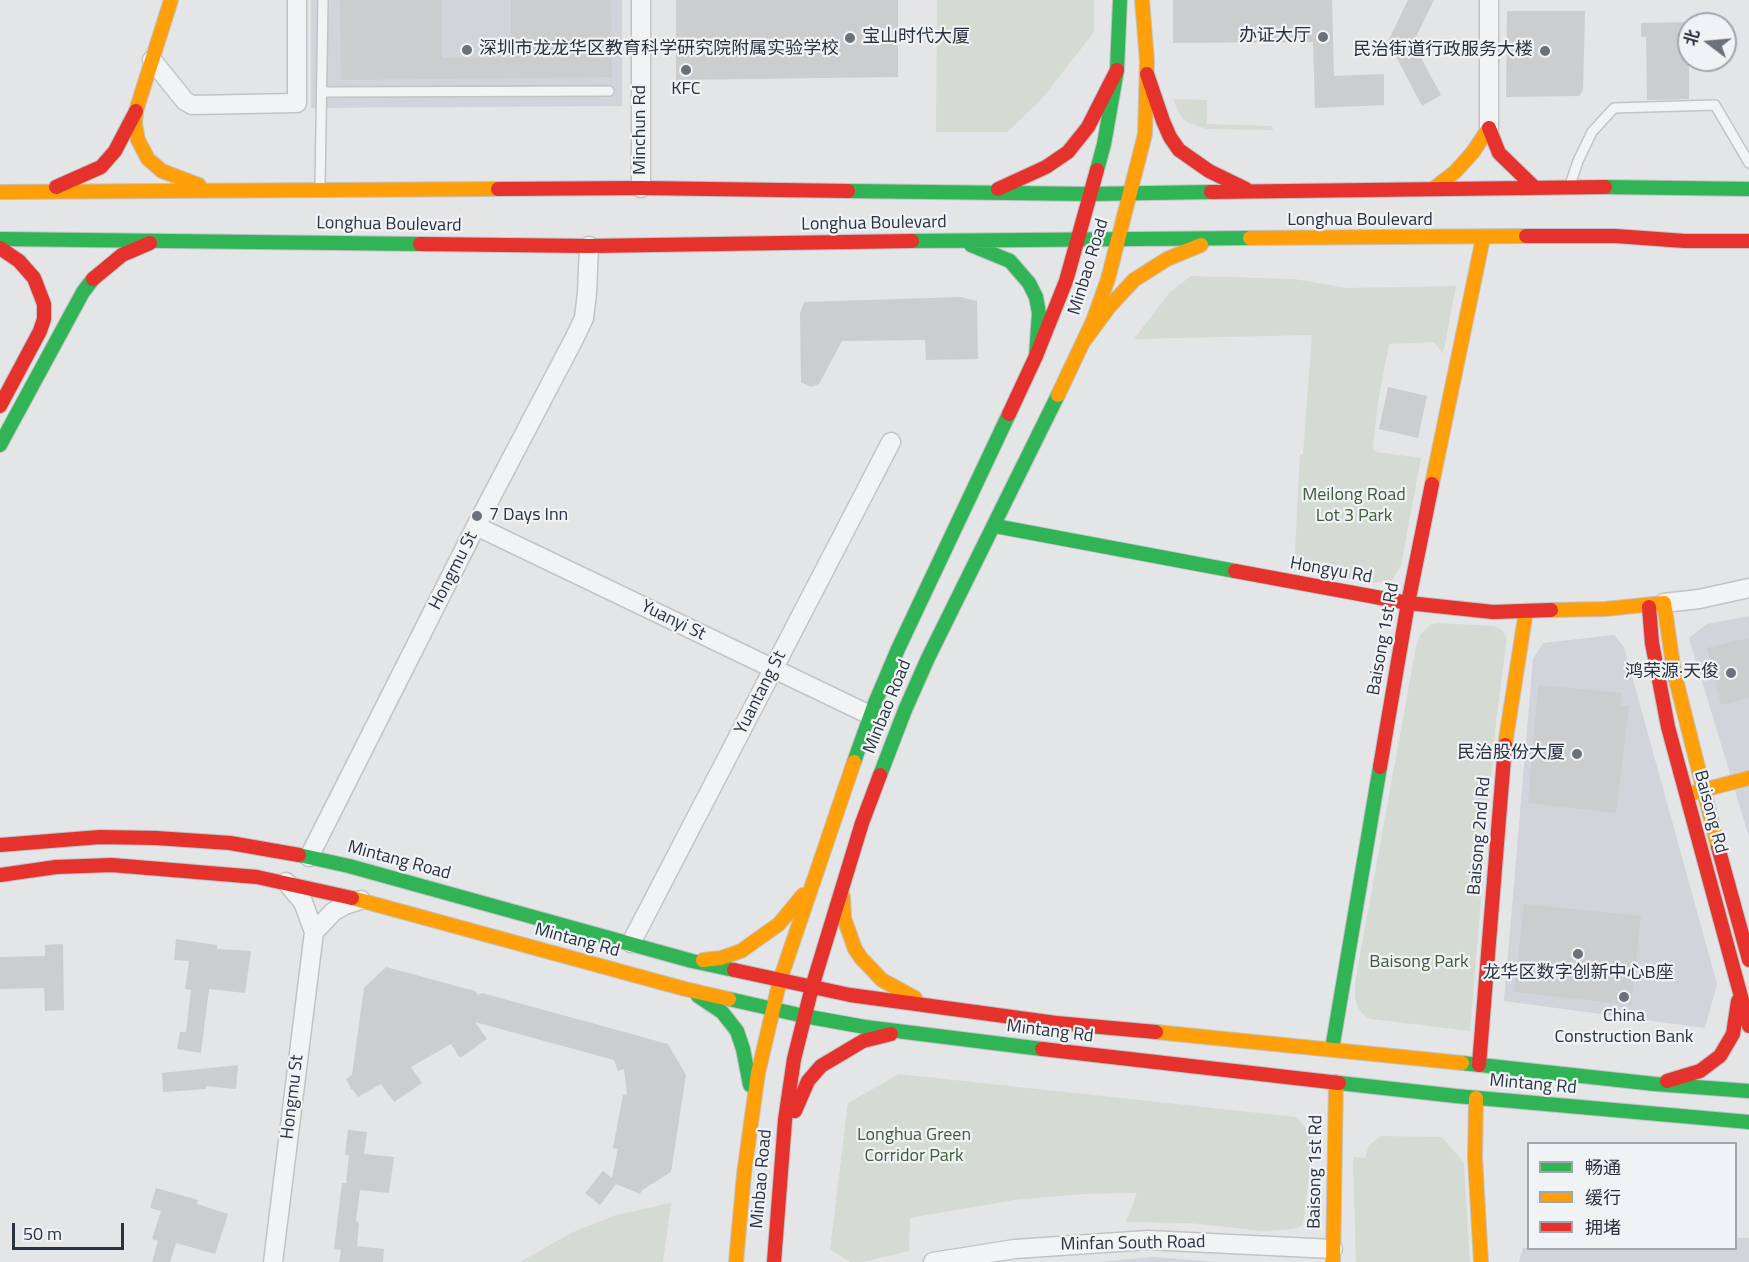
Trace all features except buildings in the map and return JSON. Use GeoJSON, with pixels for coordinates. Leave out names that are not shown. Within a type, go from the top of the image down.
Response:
{"type":"FeatureCollection","features":[{"type":"Feature","properties":{"kind":"main road"},"geometry":{"type":"LineString","coordinates":[[44,192],[81,178],[101,167],[120,144],[136,111],[171,0]]}},
{"type":"Feature","properties":{"kind":"main road","name":"Minbao Road"},"geometry":{"type":"LineString","coordinates":[[736,1262],[758,1073],[780,980],[870,715],[1054,314],[1078,239],[1108,124],[1117,70],[1119,0]]}},
{"type":"Feature","properties":{"kind":"main road"},"geometry":{"type":"LineString","coordinates":[[1142,0],[1147,74],[1163,121],[1179,150],[1209,171],[1253,192]]}},
{"type":"Feature","properties":{"kind":"main road"},"geometry":{"type":"LineString","coordinates":[[990,193],[1046,166],[1068,152],[1088,127],[1117,70]]}},
{"type":"Feature","properties":{"kind":"main road","name":"Minbao Road"},"geometry":{"type":"LineString","coordinates":[[774,1262],[783,1147],[794,1059],[812,987],[862,823],[905,710],[928,658],[995,526],[1084,341],[1108,279],[1145,134],[1147,74]]}},
{"type":"Feature","properties":{"kind":"main road"},"geometry":{"type":"LineString","coordinates":[[136,111],[135,124],[138,140],[148,159],[162,171],[213,190]]}},
{"type":"Feature","properties":{"kind":"main road"},"geometry":{"type":"LineString","coordinates":[[1489,128],[1499,153],[1534,188]]}},
{"type":"Feature","properties":{"kind":"main road"},"geometry":{"type":"LineString","coordinates":[[1433,189],[1455,172],[1467,159],[1489,128]]}},
{"type":"Feature","properties":{"kind":"main road","name":"Longhua Boulevard"},"geometry":{"type":"LineString","coordinates":[[0,192],[641,188],[1130,194],[1570,187],[1749,189]]}},
{"type":"Feature","properties":{"kind":"main road","name":"Longhua Boulevard"},"geometry":{"type":"LineString","coordinates":[[0,239],[589,246],[1078,239],[1615,236],[1685,241],[1749,241]]}},
{"type":"Feature","properties":{"kind":"main road","name":"Baisong 1st Rd"},"geometry":{"type":"LineString","coordinates":[[1332,1049],[1408,603],[1484,238]]}},
{"type":"Feature","properties":{"kind":"main road"},"geometry":{"type":"LineString","coordinates":[[1084,341],[1109,308],[1140,276],[1167,259],[1218,239]]}},
{"type":"Feature","properties":{"kind":"main road"},"geometry":{"type":"LineString","coordinates":[[0,445],[83,292],[93,279],[122,255],[140,246],[165,240]]}},
{"type":"Feature","properties":{"kind":"main road"},"geometry":{"type":"LineString","coordinates":[[959,241],[1010,261],[1024,275],[1036,297],[1039,313],[1036,356]]}},
{"type":"Feature","properties":{"kind":"main road"},"geometry":{"type":"LineString","coordinates":[[0,248],[19,261],[34,278],[44,304],[44,319],[40,331],[0,406]]}},
{"type":"Feature","properties":{"kind":"main road","name":"Hongyu Rd"},"geometry":{"type":"LineString","coordinates":[[995,526],[1408,603],[1492,612],[1605,609],[1656,604]]}},
{"type":"Feature","properties":{"kind":"main road","name":"Baisong Rd"},"geometry":{"type":"LineString","coordinates":[[1656,604],[1749,960]]}},
{"type":"Feature","properties":{"kind":"main road","name":"Baisong Rd"},"geometry":{"type":"LineString","coordinates":[[1656,604],[1652,643],[1668,727],[1749,1026]]}},
{"type":"Feature","properties":{"kind":"main road","name":"Baisong 2nd Rd"},"geometry":{"type":"LineString","coordinates":[[1479,1065],[1506,734],[1526,611]]}},
{"type":"Feature","properties":{"kind":"main road"},"geometry":{"type":"LineString","coordinates":[[1686,795],[1749,778]]}},
{"type":"Feature","properties":{"kind":"main road","name":"Mintang Road"},"geometry":{"type":"LineString","coordinates":[[0,845],[99,837],[230,843],[360,869],[631,943],[692,962],[780,980]]}},
{"type":"Feature","properties":{"kind":"main road"},"geometry":{"type":"LineString","coordinates":[[0,875],[56,867],[112,865],[230,874],[286,882],[361,900]]}},
{"type":"Feature","properties":{"kind":"main road"},"geometry":{"type":"LineString","coordinates":[[692,962],[741,951],[764,936],[795,907],[813,880]]}},
{"type":"Feature","properties":{"kind":"main road"},"geometry":{"type":"LineString","coordinates":[[843,886],[844,918],[849,935],[861,958],[882,980],[939,1008]]}},
{"type":"Feature","properties":{"kind":"main road","name":"Mintang Rd"},"geometry":{"type":"LineString","coordinates":[[361,900],[685,989],[804,1016],[903,1032],[1476,1098],[1749,1122]]}},
{"type":"Feature","properties":{"kind":"main road","name":"Mintang Rd"},"geometry":{"type":"LineString","coordinates":[[780,980],[939,1008],[1056,1023],[1332,1049],[1655,1084],[1749,1091]]}},
{"type":"Feature","properties":{"kind":"main road"},"geometry":{"type":"LineString","coordinates":[[1655,1084],[1700,1071],[1720,1056],[1733,1034],[1738,1011],[1738,983]]}},
{"type":"Feature","properties":{"kind":"main road"},"geometry":{"type":"LineString","coordinates":[[685,989],[722,1012],[736,1031],[748,1070],[753,1107]]}},
{"type":"Feature","properties":{"kind":"main road"},"geometry":{"type":"LineString","coordinates":[[783,1147],[800,1095],[821,1066],[862,1041],[903,1032]]}},
{"type":"Feature","properties":{"kind":"main road","name":"Baisong 1st Rd"},"geometry":{"type":"LineString","coordinates":[[1333,1255],[1336,1082]]}},
{"type":"Feature","properties":{"kind":"main road"},"geometry":{"type":"LineString","coordinates":[[1476,1098],[1475,1158],[1481,1262]]}},
{"type":"Feature","properties":{"kind":"main road"},"geometry":{"type":"LineString","coordinates":[[1679,1117],[1717,1126],[1746,1137]]}},
{"type":"Feature","properties":{"kind":"main road"},"geometry":{"type":"LineString","coordinates":[[727,1262],[737,1245]]}},
{"type":"Feature","properties":{"kind":"street"},"geometry":{"type":"LineString","coordinates":[[152,60],[185,101],[192,105],[297,103],[297,0]]}},
{"type":"Feature","properties":{"kind":"street","name":"Minchun Rd"},"geometry":{"type":"LineString","coordinates":[[640,0],[641,188]]}},
{"type":"Feature","properties":{"kind":"street"},"geometry":{"type":"LineString","coordinates":[[1489,0],[1489,128]]}},
{"type":"Feature","properties":{"kind":"street","name":"Hongmu St"},"geometry":{"type":"LineString","coordinates":[[309,857],[584,318],[589,246]]}},
{"type":"Feature","properties":{"kind":"street","name":"Yuantang St"},"geometry":{"type":"LineString","coordinates":[[631,943],[891,441]]}},
{"type":"Feature","properties":{"kind":"street","name":"Yuanyi St"},"geometry":{"type":"LineString","coordinates":[[476,526],[870,715]]}},
{"type":"Feature","properties":{"kind":"street"},"geometry":{"type":"LineString","coordinates":[[1656,604],[1699,599],[1749,588]]}},
{"type":"Feature","properties":{"kind":"street"},"geometry":{"type":"LineString","coordinates":[[286,882],[303,902],[314,932],[333,912],[345,904],[361,900]]}},
{"type":"Feature","properties":{"kind":"street","name":"Hongmu St"},"geometry":{"type":"LineString","coordinates":[[273,1262],[314,932]]}},
{"type":"Feature","properties":{"kind":"street","name":"Minfan South Road"},"geometry":{"type":"LineString","coordinates":[[933,1262],[1015,1249],[1148,1240],[1203,1241],[1333,1255]]}},
{"type":"Feature","properties":{"kind":"lane"},"geometry":{"type":"LineString","coordinates":[[320,190],[323,0]]}},
{"type":"Feature","properties":{"kind":"lane"},"geometry":{"type":"LineString","coordinates":[[323,92],[609,91]]}},
{"type":"Feature","properties":{"kind":"lane"},"geometry":{"type":"LineString","coordinates":[[1570,187],[1578,162],[1592,132],[1614,108],[1715,105],[1749,163]]}},
{"type":"Feature","properties":{"kind":"shaded area","name":"深圳市龙龙华区教育科学研究院附属实验学校"},"geometry":{"type":"Polygon","coordinates":[[[311,0],[622,0],[622,106],[311,108],[311,0]]]}},
{"type":"Feature","properties":{"kind":"shaded area"},"geometry":{"type":"Polygon","coordinates":[[[1749,616],[1749,837],[1689,638],[1707,624],[1749,616]]]}},
{"type":"Feature","properties":{"kind":"shaded area"},"geometry":{"type":"Polygon","coordinates":[[[1614,635],[1624,647],[1717,984],[1705,1028],[1504,1001],[1533,659],[1543,643],[1614,635]]]}},
{"type":"Feature","properties":{"kind":"shaded area"},"geometry":{"type":"Polygon","coordinates":[[[1737,1238],[1749,1238],[1749,1262],[1519,1262],[1523,1248],[1527,1250],[1737,1250],[1737,1238]]]}},
{"type":"Feature","properties":{"kind":"shaded area"},"geometry":{"type":"Polygon","coordinates":[[[1153,1257],[1217,1262],[1098,1262],[1153,1257]]]}},
{"type":"Feature","properties":{"kind":"green space"},"geometry":{"type":"Polygon","coordinates":[[[937,0],[1094,0],[1094,32],[1040,101],[1007,132],[936,132],[937,0]]]}},
{"type":"Feature","properties":{"kind":"green space"},"geometry":{"type":"Polygon","coordinates":[[[1173,99],[1207,100],[1207,124],[1272,126],[1273,130],[1207,129],[1197,126],[1187,122],[1180,115],[1173,99]]]}},
{"type":"Feature","properties":{"kind":"green space","name":"Meilong Road Lot 3 Park"},"geometry":{"type":"Polygon","coordinates":[[[1191,276],[1294,279],[1347,288],[1456,286],[1443,354],[1434,342],[1389,344],[1378,402],[1373,448],[1376,452],[1421,458],[1401,565],[1392,580],[1372,583],[1294,570],[1300,454],[1303,454],[1312,335],[1134,339],[1170,292],[1191,276]]]}},
{"type":"Feature","properties":{"kind":"green space","name":"Baisong Park"},"geometry":{"type":"Polygon","coordinates":[[[1436,623],[1494,626],[1502,630],[1507,638],[1496,722],[1470,1031],[1371,1019],[1358,1008],[1355,998],[1355,983],[1416,647],[1420,635],[1430,625],[1436,623]]]}},
{"type":"Feature","properties":{"kind":"green space","name":"Longhua Green Corridor Park"},"geometry":{"type":"Polygon","coordinates":[[[899,1074],[1296,1117],[1314,1137],[1303,1225],[1293,1229],[1263,1231],[1189,1223],[1126,1222],[1137,1193],[1081,1194],[1014,1200],[910,1218],[909,1251],[863,1262],[850,1262],[830,1249],[848,1103],[899,1074]]]}},
{"type":"Feature","properties":{"kind":"green space"},"geometry":{"type":"Polygon","coordinates":[[[1381,1136],[1442,1137],[1464,1163],[1470,1262],[1356,1262],[1353,1157],[1365,1158],[1369,1145],[1381,1136]]]}},
{"type":"Feature","properties":{"kind":"green space"},"geometry":{"type":"Polygon","coordinates":[[[671,1203],[663,1262],[520,1262],[571,1233],[616,1215],[671,1203]]]}},
{"type":"Feature","properties":{"kind":"traffic: fast"},"geometry":{"type":"LineString","coordinates":[[1097,170],[1117,70],[1120,0]]}},
{"type":"Feature","properties":{"kind":"traffic: fast"},"geometry":{"type":"LineString","coordinates":[[1605,187],[1749,189]]}},
{"type":"Feature","properties":{"kind":"traffic: fast"},"geometry":{"type":"LineString","coordinates":[[848,191],[1090,194],[1211,192]]}},
{"type":"Feature","properties":{"kind":"traffic: fast"},"geometry":{"type":"LineString","coordinates":[[912,241],[1250,238]]}},
{"type":"Feature","properties":{"kind":"traffic: fast"},"geometry":{"type":"LineString","coordinates":[[0,239],[420,244]]}},
{"type":"Feature","properties":{"kind":"traffic: fast"},"geometry":{"type":"LineString","coordinates":[[971,245],[1010,261],[1029,283],[1036,297],[1039,313],[1036,356]]}},
{"type":"Feature","properties":{"kind":"traffic: fast"},"geometry":{"type":"LineString","coordinates":[[0,445],[83,292],[93,279]]}},
{"type":"Feature","properties":{"kind":"traffic: fast"},"geometry":{"type":"LineString","coordinates":[[880,775],[928,658],[1058,395]]}},
{"type":"Feature","properties":{"kind":"traffic: fast"},"geometry":{"type":"LineString","coordinates":[[854,762],[875,703],[898,649],[1009,414]]}},
{"type":"Feature","properties":{"kind":"traffic: fast"},"geometry":{"type":"LineString","coordinates":[[995,526],[1235,571]]}},
{"type":"Feature","properties":{"kind":"traffic: fast"},"geometry":{"type":"LineString","coordinates":[[1332,1049],[1380,767]]}},
{"type":"Feature","properties":{"kind":"traffic: fast"},"geometry":{"type":"LineString","coordinates":[[299,855],[349,866],[692,961],[734,970]]}},
{"type":"Feature","properties":{"kind":"traffic: fast"},"geometry":{"type":"LineString","coordinates":[[698,996],[722,1012],[737,1031],[750,1085]]}},
{"type":"Feature","properties":{"kind":"traffic: fast"},"geometry":{"type":"LineString","coordinates":[[729,999],[865,1027],[1042,1049]]}},
{"type":"Feature","properties":{"kind":"traffic: fast"},"geometry":{"type":"LineString","coordinates":[[1462,1063],[1655,1084],[1749,1091]]}},
{"type":"Feature","properties":{"kind":"traffic: fast"},"geometry":{"type":"LineString","coordinates":[[1339,1083],[1456,1096],[1749,1122]]}},
{"type":"Feature","properties":{"kind":"traffic: slow"},"geometry":{"type":"LineString","coordinates":[[136,111],[171,0]]}},
{"type":"Feature","properties":{"kind":"traffic: slow"},"geometry":{"type":"LineString","coordinates":[[1058,395],[1093,321],[1108,279],[1145,134],[1147,61],[1142,0]]}},
{"type":"Feature","properties":{"kind":"traffic: slow"},"geometry":{"type":"LineString","coordinates":[[136,112],[135,124],[138,140],[148,159],[162,171],[199,185]]}},
{"type":"Feature","properties":{"kind":"traffic: slow"},"geometry":{"type":"LineString","coordinates":[[1433,189],[1455,172],[1473,152],[1489,128]]}},
{"type":"Feature","properties":{"kind":"traffic: slow"},"geometry":{"type":"LineString","coordinates":[[0,192],[498,189]]}},
{"type":"Feature","properties":{"kind":"traffic: slow"},"geometry":{"type":"LineString","coordinates":[[1250,238],[1526,236]]}},
{"type":"Feature","properties":{"kind":"traffic: slow"},"geometry":{"type":"LineString","coordinates":[[1432,484],[1483,238]]}},
{"type":"Feature","properties":{"kind":"traffic: slow"},"geometry":{"type":"LineString","coordinates":[[1084,341],[1109,307],[1134,280],[1167,259],[1201,245]]}},
{"type":"Feature","properties":{"kind":"traffic: slow"},"geometry":{"type":"LineString","coordinates":[[1551,610],[1605,609],[1664,603],[1674,672],[1718,847]]}},
{"type":"Feature","properties":{"kind":"traffic: slow"},"geometry":{"type":"LineString","coordinates":[[1505,745],[1526,611]]}},
{"type":"Feature","properties":{"kind":"traffic: slow"},"geometry":{"type":"LineString","coordinates":[[736,1262],[744,1174],[758,1073],[780,980],[854,762]]}},
{"type":"Feature","properties":{"kind":"traffic: slow"},"geometry":{"type":"LineString","coordinates":[[1688,794],[1749,778]]}},
{"type":"Feature","properties":{"kind":"traffic: slow"},"geometry":{"type":"LineString","coordinates":[[703,960],[721,958],[741,951],[779,924],[803,895]]}},
{"type":"Feature","properties":{"kind":"traffic: slow"},"geometry":{"type":"LineString","coordinates":[[843,897],[844,918],[855,949],[861,958],[882,980],[915,998]]}},
{"type":"Feature","properties":{"kind":"traffic: slow"},"geometry":{"type":"LineString","coordinates":[[352,898],[729,999]]}},
{"type":"Feature","properties":{"kind":"traffic: slow"},"geometry":{"type":"LineString","coordinates":[[1156,1032],[1462,1063]]}},
{"type":"Feature","properties":{"kind":"traffic: slow"},"geometry":{"type":"LineString","coordinates":[[1333,1262],[1336,1082]]}},
{"type":"Feature","properties":{"kind":"traffic: slow"},"geometry":{"type":"LineString","coordinates":[[1476,1098],[1475,1158],[1481,1262]]}},
{"type":"Feature","properties":{"kind":"traffic: jam"},"geometry":{"type":"LineString","coordinates":[[998,189],[1046,167],[1068,152],[1088,127],[1117,70]]}},
{"type":"Feature","properties":{"kind":"traffic: jam"},"geometry":{"type":"LineString","coordinates":[[1147,74],[1163,121],[1179,150],[1209,171],[1246,189]]}},
{"type":"Feature","properties":{"kind":"traffic: jam"},"geometry":{"type":"LineString","coordinates":[[56,187],[101,167],[115,151],[136,111]]}},
{"type":"Feature","properties":{"kind":"traffic: jam"},"geometry":{"type":"LineString","coordinates":[[1489,128],[1499,153],[1535,188]]}},
{"type":"Feature","properties":{"kind":"traffic: jam"},"geometry":{"type":"LineString","coordinates":[[1009,414],[1036,356],[1066,281],[1097,170]]}},
{"type":"Feature","properties":{"kind":"traffic: jam"},"geometry":{"type":"LineString","coordinates":[[1211,192],[1605,187]]}},
{"type":"Feature","properties":{"kind":"traffic: jam"},"geometry":{"type":"LineString","coordinates":[[498,189],[641,188],[848,191]]}},
{"type":"Feature","properties":{"kind":"traffic: jam"},"geometry":{"type":"LineString","coordinates":[[1526,236],[1615,236],[1685,241],[1749,241]]}},
{"type":"Feature","properties":{"kind":"traffic: jam"},"geometry":{"type":"LineString","coordinates":[[420,244],[589,246],[912,241]]}},
{"type":"Feature","properties":{"kind":"traffic: jam"},"geometry":{"type":"LineString","coordinates":[[93,279],[122,255],[150,243]]}},
{"type":"Feature","properties":{"kind":"traffic: jam"},"geometry":{"type":"LineString","coordinates":[[0,248],[19,261],[34,278]]}},
{"type":"Feature","properties":{"kind":"traffic: jam"},"geometry":{"type":"LineString","coordinates":[[0,406],[40,331],[44,319],[44,304],[34,278]]}},
{"type":"Feature","properties":{"kind":"traffic: jam"},"geometry":{"type":"LineString","coordinates":[[1380,767],[1408,603],[1432,484]]}},
{"type":"Feature","properties":{"kind":"traffic: jam"},"geometry":{"type":"LineString","coordinates":[[1235,571],[1408,603],[1493,612],[1551,610]]}},
{"type":"Feature","properties":{"kind":"traffic: jam"},"geometry":{"type":"LineString","coordinates":[[1649,607],[1652,643],[1668,727],[1749,1026]]}},
{"type":"Feature","properties":{"kind":"traffic: jam"},"geometry":{"type":"LineString","coordinates":[[1479,1065],[1505,745]]}},
{"type":"Feature","properties":{"kind":"traffic: jam"},"geometry":{"type":"LineString","coordinates":[[774,1262],[785,1120],[794,1059],[812,987],[862,823],[880,775]]}},
{"type":"Feature","properties":{"kind":"traffic: jam"},"geometry":{"type":"LineString","coordinates":[[0,845],[100,837],[156,838],[230,843],[299,855]]}},
{"type":"Feature","properties":{"kind":"traffic: jam"},"geometry":{"type":"LineString","coordinates":[[1718,847],[1749,960]]}},
{"type":"Feature","properties":{"kind":"traffic: jam"},"geometry":{"type":"LineString","coordinates":[[0,875],[56,867],[112,865],[257,877],[352,898]]}},
{"type":"Feature","properties":{"kind":"traffic: jam"},"geometry":{"type":"LineString","coordinates":[[734,970],[850,995],[1056,1023],[1156,1032]]}},
{"type":"Feature","properties":{"kind":"traffic: jam"},"geometry":{"type":"LineString","coordinates":[[1667,1081],[1700,1071],[1720,1056],[1733,1034],[1738,1001]]}},
{"type":"Feature","properties":{"kind":"traffic: jam"},"geometry":{"type":"LineString","coordinates":[[795,1111],[808,1081],[821,1066],[863,1041],[891,1034]]}},
{"type":"Feature","properties":{"kind":"traffic: jam"},"geometry":{"type":"LineString","coordinates":[[1042,1049],[1339,1083]]}},
{"type":"Feature","properties":{"kind":"place","name":"办证大厅"},"geometry":{"type":"Point","coordinates":[1323,37]}},
{"type":"Feature","properties":{"kind":"place","name":"宝山时代大厦"},"geometry":{"type":"Point","coordinates":[850,38]}},
{"type":"Feature","properties":{"kind":"place","name":"深圳市龙龙华区教育科学研究院附属实验学校"},"geometry":{"type":"Point","coordinates":[467,50]}},
{"type":"Feature","properties":{"kind":"place","name":"民治街道行政服务大楼"},"geometry":{"type":"Point","coordinates":[1545,51]}},
{"type":"Feature","properties":{"kind":"place","name":"KFC"},"geometry":{"type":"Point","coordinates":[686,70]}},
{"type":"Feature","properties":{"kind":"place","name":"7 Days Inn"},"geometry":{"type":"Point","coordinates":[477,516]}},
{"type":"Feature","properties":{"kind":"place","name":"鸿荣源·天俊"},"geometry":{"type":"Point","coordinates":[1731,673]}},
{"type":"Feature","properties":{"kind":"place","name":"民治股份大厦"},"geometry":{"type":"Point","coordinates":[1577,754]}},
{"type":"Feature","properties":{"kind":"place","name":"龙华区数字创新中心B座"},"geometry":{"type":"Point","coordinates":[1578,954]}},
{"type":"Feature","properties":{"kind":"place","name":"China Construction Bank"},"geometry":{"type":"Point","coordinates":[1624,997]}}]}
